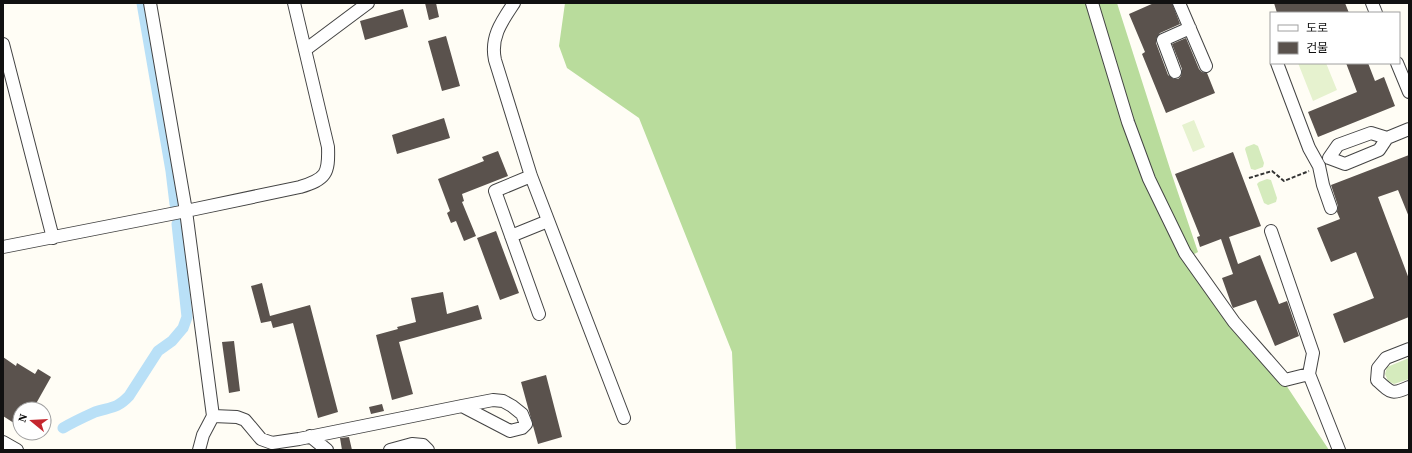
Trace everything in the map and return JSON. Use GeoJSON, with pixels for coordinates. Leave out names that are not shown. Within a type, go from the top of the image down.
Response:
{"type":"FeatureCollection","features":[{"type":"Feature","properties":{"kind":"street"},"geometry":{"type":"LineString","coordinates":[[150,3],[186,211],[213,416],[203,435],[200,450]]}},
{"type":"Feature","properties":{"kind":"street"},"geometry":{"type":"LineString","coordinates":[[3,247],[186,211],[318,182],[325,172],[328,162],[328,147],[294,3]]}},
{"type":"Feature","properties":{"kind":"street"},"geometry":{"type":"LineString","coordinates":[[305,50],[368,3]]}},
{"type":"Feature","properties":{"kind":"street"},"geometry":{"type":"LineString","coordinates":[[514,3],[501,24],[493,46],[493,51],[531,176],[624,418]]}},
{"type":"Feature","properties":{"kind":"street"},"geometry":{"type":"LineString","coordinates":[[1092,3],[1128,122],[1148,179],[1185,253],[1234,322],[1285,380],[1309,374]]}},
{"type":"Feature","properties":{"kind":"street"},"geometry":{"type":"LineString","coordinates":[[1179,3],[1206,66]]}},
{"type":"Feature","properties":{"kind":"street"},"geometry":{"type":"LineString","coordinates":[[1176,72],[1163,40],[1190,28]]}},
{"type":"Feature","properties":{"kind":"street"},"geometry":{"type":"LineString","coordinates":[[3,44],[53,238]]}},
{"type":"Feature","properties":{"kind":"street"},"geometry":{"type":"LineString","coordinates":[[1277,64],[1309,148],[1319,166],[1323,185],[1331,208]]}},
{"type":"Feature","properties":{"kind":"street"},"geometry":{"type":"LineString","coordinates":[[1397,64],[1409,92]]}},
{"type":"Feature","properties":{"kind":"street"},"geometry":{"type":"LineString","coordinates":[[1329,158],[1345,164],[1379,150],[1387,138],[1409,129]]}},
{"type":"Feature","properties":{"kind":"street"},"geometry":{"type":"LineString","coordinates":[[1319,166],[1329,158],[1338,145],[1371,133],[1387,138]]}},
{"type":"Feature","properties":{"kind":"street"},"geometry":{"type":"LineString","coordinates":[[531,176],[495,191],[539,314]]}},
{"type":"Feature","properties":{"kind":"street"},"geometry":{"type":"LineString","coordinates":[[511,236],[548,222]]}},
{"type":"Feature","properties":{"kind":"street"},"geometry":{"type":"LineString","coordinates":[[1271,231],[1313,353],[1309,374],[1336,448]]}},
{"type":"Feature","properties":{"kind":"street"},"geometry":{"type":"LineString","coordinates":[[1409,349],[1386,358],[1378,368],[1377,380],[1388,390],[1397,392],[1409,388]]}},
{"type":"Feature","properties":{"kind":"street"},"geometry":{"type":"LineString","coordinates":[[213,416],[237,417],[245,420],[261,439],[272,443],[462,406]]}},
{"type":"Feature","properties":{"kind":"street"},"geometry":{"type":"LineString","coordinates":[[310,436],[327,450]]}},
{"type":"Feature","properties":{"kind":"street"},"geometry":{"type":"LineString","coordinates":[[3,442],[16,450]]}},
{"type":"Feature","properties":{"kind":"street"},"geometry":{"type":"LineString","coordinates":[[390,450],[412,444],[423,445],[428,450]]}},
{"type":"Feature","properties":{"kind":"path"},"geometry":{"type":"LineString","coordinates":[[1249,178],[1272,171],[1284,182],[1319,166]]}},
{"type":"Feature","properties":{"kind":"green space"},"geometry":{"type":"Polygon","coordinates":[[[565,3],[1117,3],[1198,252],[1183,260],[1286,385],[1329,450],[736,450],[732,352],[639,118],[567,68],[559,46],[565,3]]]}},
{"type":"Feature","properties":{"kind":"green space"},"geometry":{"type":"Polygon","coordinates":[[[1298,64],[1326,64],[1337,90],[1313,101],[1298,64]]]}},
{"type":"Feature","properties":{"kind":"green space"},"geometry":{"type":"Polygon","coordinates":[[[1194,120],[1205,147],[1193,152],[1182,125],[1194,120]]]}},
{"type":"Feature","properties":{"kind":"green space"},"geometry":{"type":"Polygon","coordinates":[[[1254,144],[1258,146],[1264,163],[1263,167],[1255,170],[1251,169],[1245,149],[1246,147],[1254,144]]]}},
{"type":"Feature","properties":{"kind":"green space"},"geometry":{"type":"Polygon","coordinates":[[[1267,179],[1271,180],[1277,198],[1276,202],[1268,205],[1264,203],[1257,184],[1267,179]]]}},
{"type":"Feature","properties":{"kind":"green space"},"geometry":{"type":"Polygon","coordinates":[[[1409,358],[1409,379],[1394,384],[1388,381],[1385,374],[1387,367],[1409,358]]]}},
{"type":"Feature","properties":{"kind":"building"},"geometry":{"type":"Polygon","coordinates":[[[425,3],[436,3],[439,17],[429,20],[425,3]]]}},
{"type":"Feature","properties":{"kind":"building"},"geometry":{"type":"Polygon","coordinates":[[[1154,3],[1172,3],[1180,24],[1160,33],[1156,39],[1156,43],[1168,75],[1174,79],[1178,79],[1181,76],[1182,69],[1172,44],[1186,38],[1199,69],[1202,72],[1207,73],[1215,93],[1166,113],[1142,54],[1145,52],[1129,14],[1154,3]]]}},
{"type":"Feature","properties":{"kind":"building"},"geometry":{"type":"Polygon","coordinates":[[[1274,3],[1345,3],[1349,12],[1277,12],[1274,3]]]}},
{"type":"Feature","properties":{"kind":"building"},"geometry":{"type":"Polygon","coordinates":[[[403,9],[408,27],[365,40],[360,21],[403,9]]]}},
{"type":"Feature","properties":{"kind":"building"},"geometry":{"type":"Polygon","coordinates":[[[446,36],[460,86],[442,91],[428,41],[446,36]]]}},
{"type":"Feature","properties":{"kind":"building"},"geometry":{"type":"Polygon","coordinates":[[[1346,64],[1368,64],[1375,81],[1384,77],[1395,106],[1318,137],[1308,112],[1357,92],[1346,64]]]}},
{"type":"Feature","properties":{"kind":"building"},"geometry":{"type":"Polygon","coordinates":[[[444,118],[450,138],[397,154],[392,135],[444,118]]]}},
{"type":"Feature","properties":{"kind":"building"},"geometry":{"type":"Polygon","coordinates":[[[498,151],[508,176],[462,194],[464,201],[462,202],[476,236],[464,241],[456,221],[451,223],[447,213],[450,211],[438,179],[484,161],[482,157],[498,151]]]}},
{"type":"Feature","properties":{"kind":"building"},"geometry":{"type":"Polygon","coordinates":[[[1233,152],[1261,226],[1229,237],[1238,264],[1260,255],[1279,304],[1287,301],[1299,336],[1275,346],[1256,300],[1233,308],[1222,278],[1233,274],[1221,239],[1200,247],[1197,237],[1200,236],[1175,174],[1233,152]]]}},
{"type":"Feature","properties":{"kind":"building"},"geometry":{"type":"Polygon","coordinates":[[[1409,155],[1409,217],[1398,190],[1378,197],[1409,279],[1409,317],[1344,343],[1333,314],[1374,298],[1356,252],[1331,262],[1317,228],[1340,219],[1337,212],[1338,206],[1331,185],[1409,155]]]}},
{"type":"Feature","properties":{"kind":"building"},"geometry":{"type":"Polygon","coordinates":[[[496,231],[519,293],[500,300],[477,238],[496,231]]]}},
{"type":"Feature","properties":{"kind":"building"},"geometry":{"type":"Polygon","coordinates":[[[262,283],[270,316],[310,305],[338,412],[318,418],[293,323],[273,328],[271,321],[261,323],[251,286],[262,283]]]}},
{"type":"Feature","properties":{"kind":"building"},"geometry":{"type":"Polygon","coordinates":[[[443,292],[447,314],[478,305],[482,319],[399,342],[413,394],[392,400],[376,335],[416,322],[411,298],[443,292]]]}},
{"type":"Feature","properties":{"kind":"building"},"geometry":{"type":"Polygon","coordinates":[[[234,341],[240,391],[229,393],[222,342],[234,341]]]}},
{"type":"Feature","properties":{"kind":"building"},"geometry":{"type":"Polygon","coordinates":[[[3,357],[16,366],[17,363],[35,374],[38,369],[51,377],[38,401],[12,401],[12,422],[3,416],[3,357]]]}},
{"type":"Feature","properties":{"kind":"building"},"geometry":{"type":"Polygon","coordinates":[[[546,375],[562,437],[538,444],[521,382],[546,375]]]}},
{"type":"Feature","properties":{"kind":"building"},"geometry":{"type":"Polygon","coordinates":[[[382,404],[384,411],[371,414],[369,407],[382,404]]]}},
{"type":"Feature","properties":{"kind":"building"},"geometry":{"type":"Polygon","coordinates":[[[349,437],[352,450],[342,450],[340,438],[349,437]]]}},
{"type":"Feature","properties":{"kind":"waterway"},"geometry":{"type":"LineString","coordinates":[[142,3],[171,171],[175,204]]}},
{"type":"Feature","properties":{"kind":"waterway"},"geometry":{"type":"LineString","coordinates":[[63,428],[95,412],[113,407],[125,400],[158,351],[172,341],[183,328],[187,317],[177,224]]}}]}
